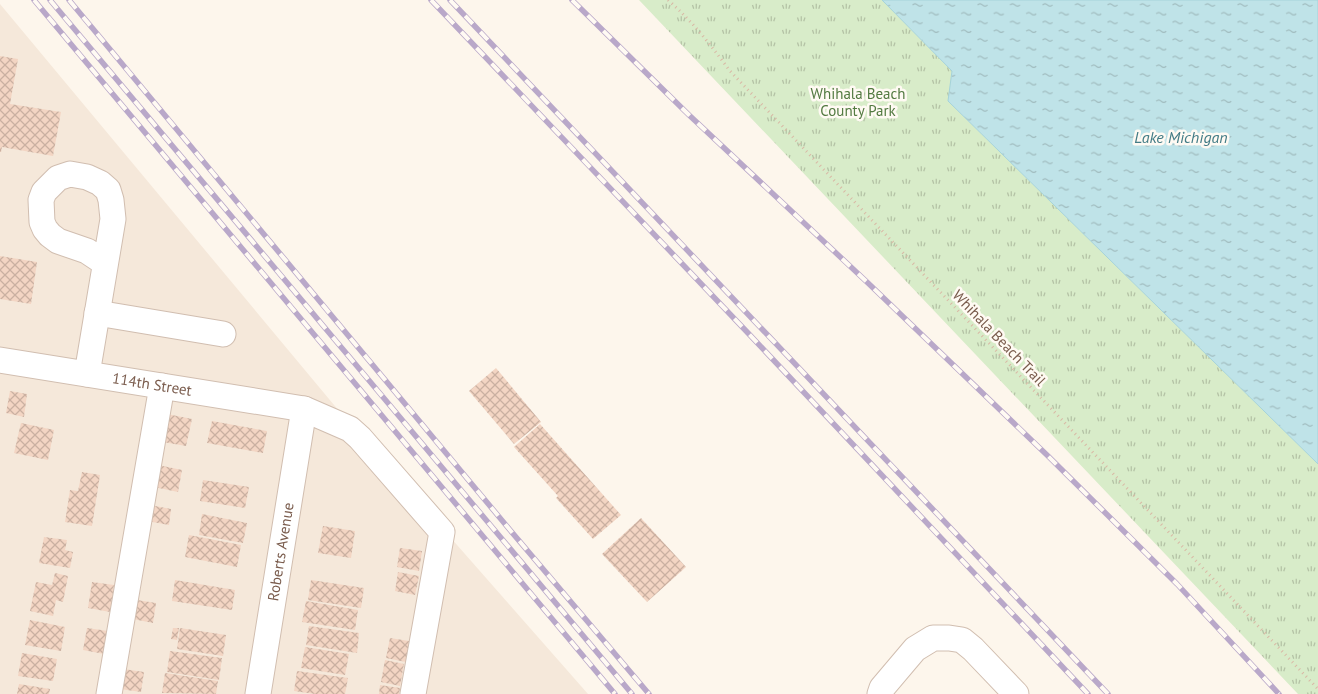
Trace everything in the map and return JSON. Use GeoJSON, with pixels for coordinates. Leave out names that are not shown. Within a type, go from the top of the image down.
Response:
{"type":"FeatureCollection","features":[{"type":"Feature","properties":{"kind":"street"},"geometry":{"type":"LineString","coordinates":[[87,374],[105,263]]}},
{"type":"Feature","properties":{"kind":"street"},"geometry":{"type":"LineString","coordinates":[[97,313],[223,334]]}},
{"type":"Feature","properties":{"kind":"street","name":"114th Street"},"geometry":{"type":"LineString","coordinates":[[0,360],[304,409],[350,429],[442,532],[413,694]]}},
{"type":"Feature","properties":{"kind":"street"},"geometry":{"type":"LineString","coordinates":[[109,694],[162,386]]}},
{"type":"Feature","properties":{"kind":"street","name":"Roberts Avenue"},"geometry":{"type":"LineString","coordinates":[[258,694],[304,409]]}},
{"type":"Feature","properties":{"kind":"street"},"geometry":{"type":"LineString","coordinates":[[880,694],[882,688],[914,650],[933,638],[949,638],[962,640],[973,649],[1016,694]]}},
{"type":"Feature","properties":{"kind":"path","name":"Whihala Beach Trail"},"geometry":{"type":"LineString","coordinates":[[668,0],[699,30],[730,71],[1318,689]]}},
{"type":"Feature","properties":{"kind":"shaded area"},"geometry":{"type":"Polygon","coordinates":[[[0,4],[334,405],[588,694],[0,694],[0,4]]]}},
{"type":"Feature","properties":{"kind":"green space","name":"Whihala Beach County Park"},"geometry":{"type":"Polygon","coordinates":[[[639,0],[882,0],[952,71],[949,102],[1318,464],[1318,694],[1298,694],[639,0]]]}},
{"type":"Feature","properties":{"kind":"water","name":"Lake Michigan"},"geometry":{"type":"Polygon","coordinates":[[[882,0],[1318,0],[1318,464],[948,101],[952,71],[882,0]]]}},
{"type":"Feature","properties":{"kind":"building"},"geometry":{"type":"Polygon","coordinates":[[[0,56],[18,59],[10,104],[61,112],[53,156],[2,147],[0,152],[0,56]]]}},
{"type":"Feature","properties":{"kind":"building"},"geometry":{"type":"Polygon","coordinates":[[[0,256],[37,262],[31,304],[0,299],[0,256]]]}},
{"type":"Feature","properties":{"kind":"building"},"geometry":{"type":"Polygon","coordinates":[[[496,368],[541,422],[514,444],[469,391],[496,368]]]}},
{"type":"Feature","properties":{"kind":"building"},"geometry":{"type":"Polygon","coordinates":[[[10,391],[27,394],[24,417],[6,413],[10,391]]]}},
{"type":"Feature","properties":{"kind":"building"},"geometry":{"type":"Polygon","coordinates":[[[162,413],[192,419],[186,446],[157,441],[162,413]]]}},
{"type":"Feature","properties":{"kind":"building"},"geometry":{"type":"Polygon","coordinates":[[[212,421],[267,431],[263,453],[207,443],[212,421]]]}},
{"type":"Feature","properties":{"kind":"building"},"geometry":{"type":"Polygon","coordinates":[[[21,423],[54,430],[48,460],[14,453],[21,423]]]}},
{"type":"Feature","properties":{"kind":"building"},"geometry":{"type":"Polygon","coordinates":[[[540,424],[621,515],[593,539],[514,447],[540,424]]]}},
{"type":"Feature","properties":{"kind":"building"},"geometry":{"type":"Polygon","coordinates":[[[158,465],[182,470],[178,492],[154,487],[158,465]]]}},
{"type":"Feature","properties":{"kind":"building"},"geometry":{"type":"Polygon","coordinates":[[[82,472],[100,475],[92,526],[65,522],[70,490],[78,491],[82,472]]]}},
{"type":"Feature","properties":{"kind":"building"},"geometry":{"type":"Polygon","coordinates":[[[203,480],[249,487],[245,508],[200,501],[203,480]]]}},
{"type":"Feature","properties":{"kind":"building"},"geometry":{"type":"Polygon","coordinates":[[[150,505],[171,509],[169,525],[147,521],[150,505]]]}},
{"type":"Feature","properties":{"kind":"building"},"geometry":{"type":"Polygon","coordinates":[[[202,514],[247,523],[243,543],[199,535],[202,514]]]}},
{"type":"Feature","properties":{"kind":"building"},"geometry":{"type":"Polygon","coordinates":[[[641,518],[686,567],[647,602],[602,554],[641,518]]]}},
{"type":"Feature","properties":{"kind":"building"},"geometry":{"type":"Polygon","coordinates":[[[323,526],[355,531],[351,558],[318,553],[323,526]]]}},
{"type":"Feature","properties":{"kind":"building"},"geometry":{"type":"Polygon","coordinates":[[[189,535],[241,545],[237,567],[185,557],[189,535]]]}},
{"type":"Feature","properties":{"kind":"building"},"geometry":{"type":"Polygon","coordinates":[[[44,537],[67,540],[65,550],[73,552],[70,568],[39,563],[44,537]]]}},
{"type":"Feature","properties":{"kind":"building"},"geometry":{"type":"Polygon","coordinates":[[[400,548],[422,551],[419,571],[397,567],[400,548]]]}},
{"type":"Feature","properties":{"kind":"building"},"geometry":{"type":"Polygon","coordinates":[[[398,572],[419,576],[415,595],[395,591],[398,572]]]}},
{"type":"Feature","properties":{"kind":"building"},"geometry":{"type":"Polygon","coordinates":[[[55,573],[68,576],[63,602],[56,600],[53,616],[30,611],[36,582],[52,585],[55,573]]]}},
{"type":"Feature","properties":{"kind":"building"},"geometry":{"type":"Polygon","coordinates":[[[175,580],[235,590],[232,610],[172,601],[175,580]]]}},
{"type":"Feature","properties":{"kind":"building"},"geometry":{"type":"Polygon","coordinates":[[[311,580],[364,588],[361,608],[308,600],[311,580]]]}},
{"type":"Feature","properties":{"kind":"building"},"geometry":{"type":"Polygon","coordinates":[[[92,582],[114,585],[110,612],[88,608],[92,582]]]}},
{"type":"Feature","properties":{"kind":"building"},"geometry":{"type":"Polygon","coordinates":[[[137,600],[156,603],[153,623],[133,619],[137,600]]]}},
{"type":"Feature","properties":{"kind":"building"},"geometry":{"type":"Polygon","coordinates":[[[306,601],[358,610],[355,630],[302,622],[306,601]]]}},
{"type":"Feature","properties":{"kind":"building"},"geometry":{"type":"Polygon","coordinates":[[[30,620],[65,627],[61,651],[25,645],[30,620]]]}},
{"type":"Feature","properties":{"kind":"building"},"geometry":{"type":"Polygon","coordinates":[[[309,626],[359,633],[357,653],[306,645],[309,626]]]}},
{"type":"Feature","properties":{"kind":"building"},"geometry":{"type":"Polygon","coordinates":[[[87,628],[108,631],[104,654],[83,650],[87,628]]]}},
{"type":"Feature","properties":{"kind":"building"},"geometry":{"type":"Polygon","coordinates":[[[173,628],[179,628],[177,640],[171,639],[173,628]]]}},
{"type":"Feature","properties":{"kind":"building"},"geometry":{"type":"Polygon","coordinates":[[[180,628],[226,635],[223,656],[177,649],[180,628]]]}},
{"type":"Feature","properties":{"kind":"building"},"geometry":{"type":"Polygon","coordinates":[[[390,638],[409,641],[406,662],[386,658],[390,638]]]}},
{"type":"Feature","properties":{"kind":"building"},"geometry":{"type":"Polygon","coordinates":[[[305,647],[349,654],[345,675],[301,668],[305,647]]]}},
{"type":"Feature","properties":{"kind":"building"},"geometry":{"type":"Polygon","coordinates":[[[170,651],[222,658],[219,680],[167,672],[170,651]]]}},
{"type":"Feature","properties":{"kind":"building"},"geometry":{"type":"Polygon","coordinates":[[[22,653],[57,659],[53,681],[18,676],[22,653]]]}},
{"type":"Feature","properties":{"kind":"building"},"geometry":{"type":"Polygon","coordinates":[[[385,660],[404,664],[400,686],[381,682],[385,660]]]}},
{"type":"Feature","properties":{"kind":"building"},"geometry":{"type":"Polygon","coordinates":[[[123,669],[144,672],[141,692],[120,689],[123,669]]]}},
{"type":"Feature","properties":{"kind":"building"},"geometry":{"type":"Polygon","coordinates":[[[297,671],[348,678],[345,694],[315,694],[294,691],[297,671]]]}},
{"type":"Feature","properties":{"kind":"building"},"geometry":{"type":"Polygon","coordinates":[[[165,673],[218,681],[216,694],[162,693],[165,673]]]}},
{"type":"Feature","properties":{"kind":"building"},"geometry":{"type":"Polygon","coordinates":[[[19,684],[50,689],[49,694],[17,694],[19,684]]]}},
{"type":"Feature","properties":{"kind":"building"},"geometry":{"type":"Polygon","coordinates":[[[380,685],[400,688],[399,694],[379,694],[380,685]]]}},
{"type":"Feature","properties":{"kind":"railway"},"geometry":{"type":"LineString","coordinates":[[34,0],[615,694]]}},
{"type":"Feature","properties":{"kind":"railway"},"geometry":{"type":"LineString","coordinates":[[50,0],[632,694]]}},
{"type":"Feature","properties":{"kind":"railway"},"geometry":{"type":"LineString","coordinates":[[69,0],[649,694]]}},
{"type":"Feature","properties":{"kind":"railway"},"geometry":{"type":"LineString","coordinates":[[431,0],[1088,694]]}},
{"type":"Feature","properties":{"kind":"railway"},"geometry":{"type":"LineString","coordinates":[[450,0],[1108,694]]}},
{"type":"Feature","properties":{"kind":"railway"},"geometry":{"type":"LineString","coordinates":[[572,0],[689,115],[1048,456],[1177,584],[1279,694]]}}]}
